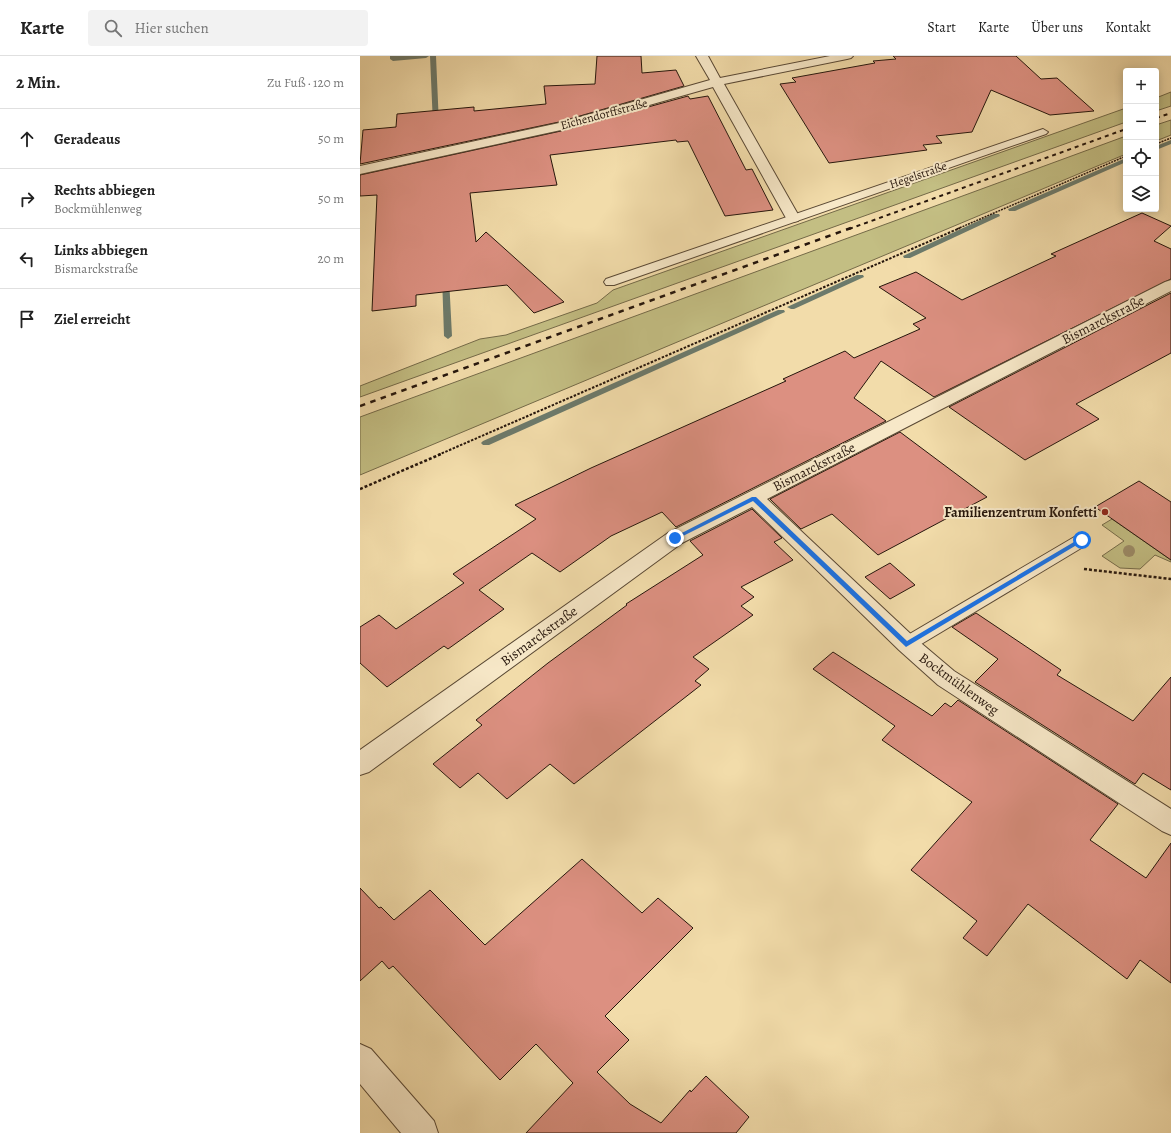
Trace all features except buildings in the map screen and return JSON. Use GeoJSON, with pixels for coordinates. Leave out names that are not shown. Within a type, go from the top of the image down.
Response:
{"type":"FeatureCollection","features":[{"type":"Feature","properties":{"kind":"street"},"geometry":{"type":"LineString","coordinates":[[702,56],[793,218]]}},
{"type":"Feature","properties":{"kind":"street","name":"Eichendorffstraße"},"geometry":{"type":"LineString","coordinates":[[360,170],[561,126],[717,82],[847,56]]}},
{"type":"Feature","properties":{"kind":"street","name":"Bismarckstraße"},"geometry":{"type":"LineString","coordinates":[[360,764],[675,538],[1171,285]]}},
{"type":"Feature","properties":{"kind":"street","name":"Bockmühlenweg"},"geometry":{"type":"LineString","coordinates":[[754,498],[906,644],[946,678],[1171,823]]}},
{"type":"Feature","properties":{"kind":"street"},"geometry":{"type":"LineString","coordinates":[[360,1060],[422,1133]]}},
{"type":"Feature","properties":{"kind":"lane","name":"Hegelstraße"},"geometry":{"type":"LineString","coordinates":[[610,282],[1043,132]]}},
{"type":"Feature","properties":{"kind":"lane"},"geometry":{"type":"LineString","coordinates":[[906,644],[1082,540]]}},
{"type":"Feature","properties":{"kind":"path"},"geometry":{"type":"LineString","coordinates":[[1159,143],[1171,138]]}},
{"type":"Feature","properties":{"kind":"path"},"geometry":{"type":"LineString","coordinates":[[360,489],[1123,157]]}},
{"type":"Feature","properties":{"kind":"path"},"geometry":{"type":"LineString","coordinates":[[1042,564],[1171,579]]}},
{"type":"Feature","properties":{"kind":"shaded area"},"geometry":{"type":"Polygon","coordinates":[[[1171,92],[1171,106],[1159,110],[1159,97],[1171,92]]]}},
{"type":"Feature","properties":{"kind":"shaded area"},"geometry":{"type":"Polygon","coordinates":[[[1123,109],[1123,123],[360,397],[360,386],[480,339],[506,335],[597,303],[613,290],[1123,109]]]}},
{"type":"Feature","properties":{"kind":"shaded area"},"geometry":{"type":"Polygon","coordinates":[[[1171,120],[1171,135],[1159,140],[1159,124],[1171,120]]]}},
{"type":"Feature","properties":{"kind":"shaded area"},"geometry":{"type":"Polygon","coordinates":[[[1123,137],[1123,155],[360,475],[360,417],[1123,137]]]}},
{"type":"Feature","properties":{"kind":"shaded area"},"geometry":{"type":"Polygon","coordinates":[[[1112,519],[1171,560],[1171,562],[1155,555],[1140,569],[1120,568],[1102,556],[1124,541],[1102,525],[1112,519]]]}},
{"type":"Feature","properties":{"kind":"waterway"},"geometry":{"type":"LineString","coordinates":[[393,56],[393,59],[426,56]]}},
{"type":"Feature","properties":{"kind":"waterway"},"geometry":{"type":"LineString","coordinates":[[433,56],[436,125]]}},
{"type":"Feature","properties":{"kind":"waterway"},"geometry":{"type":"LineString","coordinates":[[1159,147],[1171,142]]}},
{"type":"Feature","properties":{"kind":"waterway"},"geometry":{"type":"LineString","coordinates":[[1012,209],[1123,161]]}},
{"type":"Feature","properties":{"kind":"waterway"},"geometry":{"type":"LineString","coordinates":[[907,256],[996,216]]}},
{"type":"Feature","properties":{"kind":"waterway"},"geometry":{"type":"LineString","coordinates":[[791,307],[860,277]]}},
{"type":"Feature","properties":{"kind":"waterway"},"geometry":{"type":"LineString","coordinates":[[445,278],[448,336]]}},
{"type":"Feature","properties":{"kind":"waterway"},"geometry":{"type":"LineString","coordinates":[[486,443],[781,312]]}},
{"type":"Feature","properties":{"kind":"railway"},"geometry":{"type":"LineString","coordinates":[[1159,117],[1171,113]]}},
{"type":"Feature","properties":{"kind":"railway"},"geometry":{"type":"LineString","coordinates":[[849,229],[1123,130]]}},
{"type":"Feature","properties":{"kind":"railway"},"geometry":{"type":"LineString","coordinates":[[360,406],[851,228]]}},
{"type":"Feature","properties":{"kind":"place","name":"Familienzentrum Konfetti"},"geometry":{"type":"Point","coordinates":[1105,512]}},
{"type":"Feature","properties":{"kind":"route"},"geometry":{"type":"LineString","coordinates":[[675,538],[754,498],[906,644],[1082,540]]}}]}
